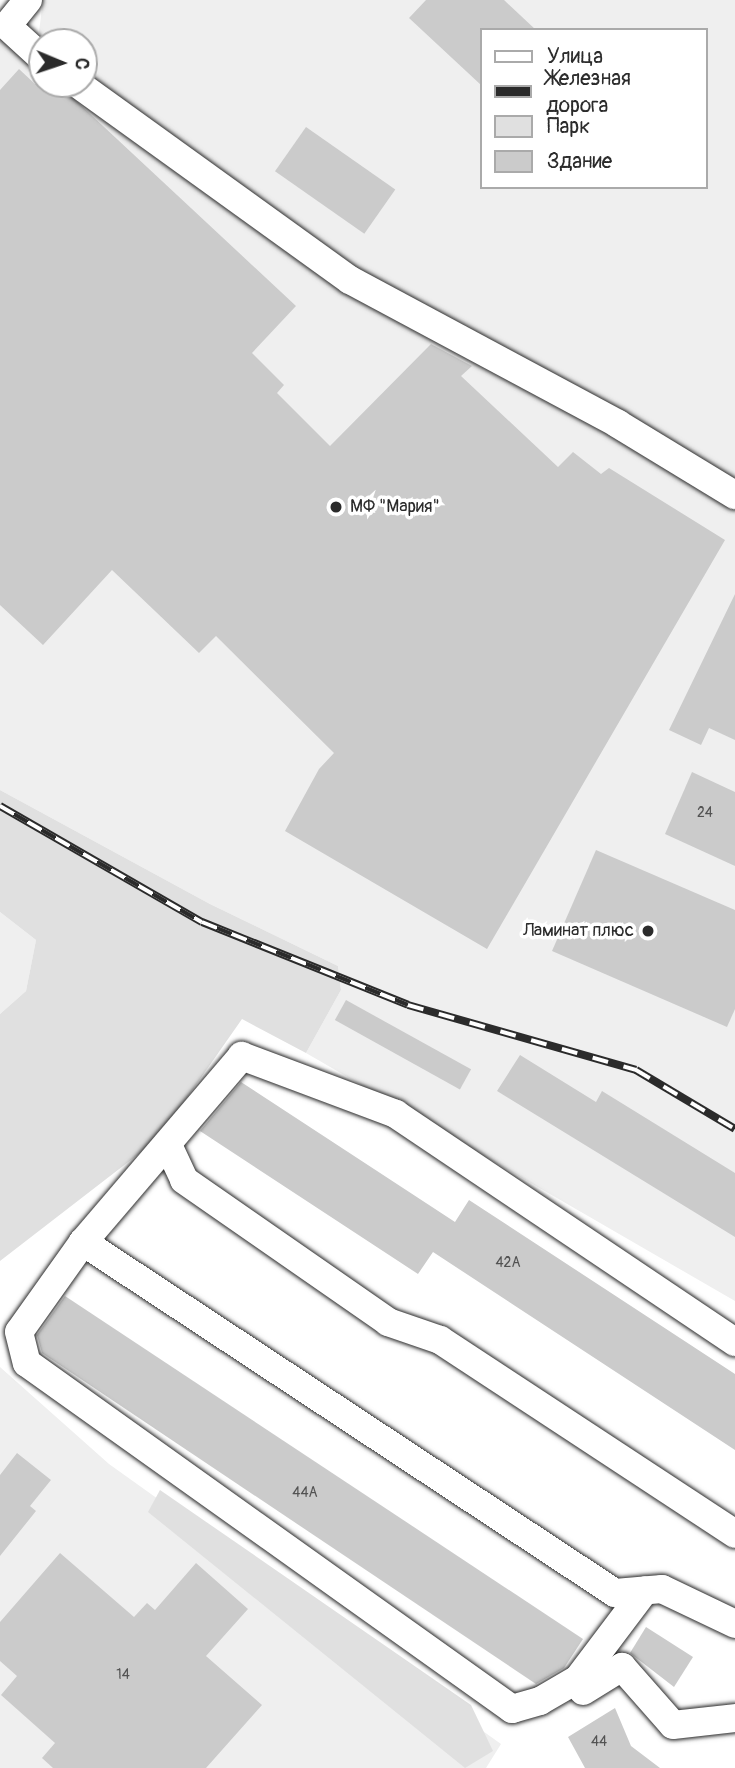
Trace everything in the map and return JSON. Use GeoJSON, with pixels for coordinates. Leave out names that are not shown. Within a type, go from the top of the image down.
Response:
{"type":"FeatureCollection","features":[{"type":"Feature","properties":{"kind":"street"},"geometry":{"type":"LineString","coordinates":[[28,0],[7,26],[28,45]]}},
{"type":"Feature","properties":{"kind":"street"},"geometry":{"type":"LineString","coordinates":[[97,98],[350,280],[618,424],[735,495]]}},
{"type":"Feature","properties":{"kind":"street"},"geometry":{"type":"LineString","coordinates":[[645,1590],[578,1679],[540,1701],[512,1709],[27,1363],[19,1332],[83,1242],[242,1056],[396,1114],[735,1342]]}},
{"type":"Feature","properties":{"kind":"street"},"geometry":{"type":"LineString","coordinates":[[168,1145],[184,1180],[388,1322],[440,1339],[735,1534]]}},
{"type":"Feature","properties":{"kind":"street"},"geometry":{"type":"LineString","coordinates":[[83,1242],[615,1594],[662,1589],[735,1624]]}},
{"type":"Feature","properties":{"kind":"street"},"geometry":{"type":"LineString","coordinates":[[583,1691],[622,1667],[673,1725],[735,1717]]}},
{"type":"Feature","properties":{"kind":"shaded area"},"geometry":{"type":"Polygon","coordinates":[[[43,0],[735,0],[735,1301],[306,1053],[341,990],[338,966],[210,904],[0,790],[0,34],[28,63],[28,98],[98,98],[98,28],[40,28],[43,0]]]}},
{"type":"Feature","properties":{"kind":"shaded area"},"geometry":{"type":"Polygon","coordinates":[[[0,912],[36,940],[26,991],[0,1014],[0,912]]]}},
{"type":"Feature","properties":{"kind":"shaded area"},"geometry":{"type":"Polygon","coordinates":[[[0,1367],[109,1464],[501,1744],[486,1768],[0,1768],[0,1367]]]}},
{"type":"Feature","properties":{"kind":"green space"},"geometry":{"type":"Polygon","coordinates":[[[0,790],[210,904],[338,966],[341,990],[306,1053],[242,1019],[158,1139],[0,1261],[0,1014],[26,991],[36,940],[0,912],[0,790]]]}},
{"type":"Feature","properties":{"kind":"green space"},"geometry":{"type":"Polygon","coordinates":[[[160,1490],[471,1705],[493,1751],[465,1768],[148,1512],[160,1490]]]}},
{"type":"Feature","properties":{"kind":"building"},"geometry":{"type":"Polygon","coordinates":[[[426,0],[504,0],[534,28],[480,28],[480,84],[409,18],[426,0]]]}},
{"type":"Feature","properties":{"kind":"building","name":"МФ \"Мария\""},"geometry":{"type":"Polygon","coordinates":[[[19,69],[28,77],[28,98],[73,98],[296,306],[252,353],[284,385],[277,393],[330,446],[431,344],[472,366],[461,376],[558,467],[573,452],[601,474],[609,468],[725,540],[487,949],[285,831],[319,769],[334,753],[216,636],[199,653],[112,570],[43,645],[0,605],[0,90],[19,69]]]}},
{"type":"Feature","properties":{"kind":"building"},"geometry":{"type":"Polygon","coordinates":[[[306,127],[395,190],[364,234],[275,171],[306,127]]]}},
{"type":"Feature","properties":{"kind":"building"},"geometry":{"type":"Polygon","coordinates":[[[735,594],[735,740],[709,728],[701,745],[669,730],[735,594]]]}},
{"type":"Feature","properties":{"kind":"building"},"geometry":{"type":"Polygon","coordinates":[[[692,772],[735,792],[735,866],[665,834],[692,772]]]}},
{"type":"Feature","properties":{"kind":"building","name":"Ламинат плюс"},"geometry":{"type":"Polygon","coordinates":[[[596,850],[735,910],[735,1009],[727,1027],[552,951],[596,850]]]}},
{"type":"Feature","properties":{"kind":"building"},"geometry":{"type":"Polygon","coordinates":[[[346,1000],[471,1069],[460,1089],[335,1020],[346,1000]]]}},
{"type":"Feature","properties":{"kind":"building"},"geometry":{"type":"Polygon","coordinates":[[[520,1055],[596,1102],[602,1091],[735,1173],[735,1237],[497,1091],[520,1055]]]}},
{"type":"Feature","properties":{"kind":"building"},"geometry":{"type":"Polygon","coordinates":[[[241,1082],[455,1222],[469,1200],[735,1374],[735,1450],[433,1252],[418,1274],[200,1131],[241,1082]]]}},
{"type":"Feature","properties":{"kind":"building"},"geometry":{"type":"Polygon","coordinates":[[[65,1296],[583,1639],[564,1668],[536,1684],[42,1353],[37,1335],[65,1296]]]}},
{"type":"Feature","properties":{"kind":"building"},"geometry":{"type":"Polygon","coordinates":[[[17,1453],[51,1480],[30,1506],[36,1511],[0,1556],[0,1475],[17,1453]]]}},
{"type":"Feature","properties":{"kind":"building"},"geometry":{"type":"Polygon","coordinates":[[[60,1553],[134,1617],[147,1603],[155,1610],[196,1563],[248,1609],[206,1656],[262,1705],[206,1768],[53,1768],[42,1758],[55,1743],[1,1695],[17,1676],[0,1661],[0,1622],[60,1553]]]}},
{"type":"Feature","properties":{"kind":"building"},"geometry":{"type":"Polygon","coordinates":[[[646,1627],[693,1657],[674,1687],[630,1653],[646,1627]]]}},
{"type":"Feature","properties":{"kind":"building"},"geometry":{"type":"Polygon","coordinates":[[[615,1708],[631,1746],[660,1768],[585,1768],[568,1737],[615,1708]]]}},
{"type":"Feature","properties":{"kind":"railway"},"geometry":{"type":"LineString","coordinates":[[0,806],[202,922],[408,1005],[636,1070],[735,1129]]}},
{"type":"Feature","properties":{"kind":"place","name":"МФ \"Мария\""},"geometry":{"type":"Point","coordinates":[336,507]}},
{"type":"Feature","properties":{"kind":"place","name":"Ламинат плюс"},"geometry":{"type":"Point","coordinates":[648,931]}}]}
